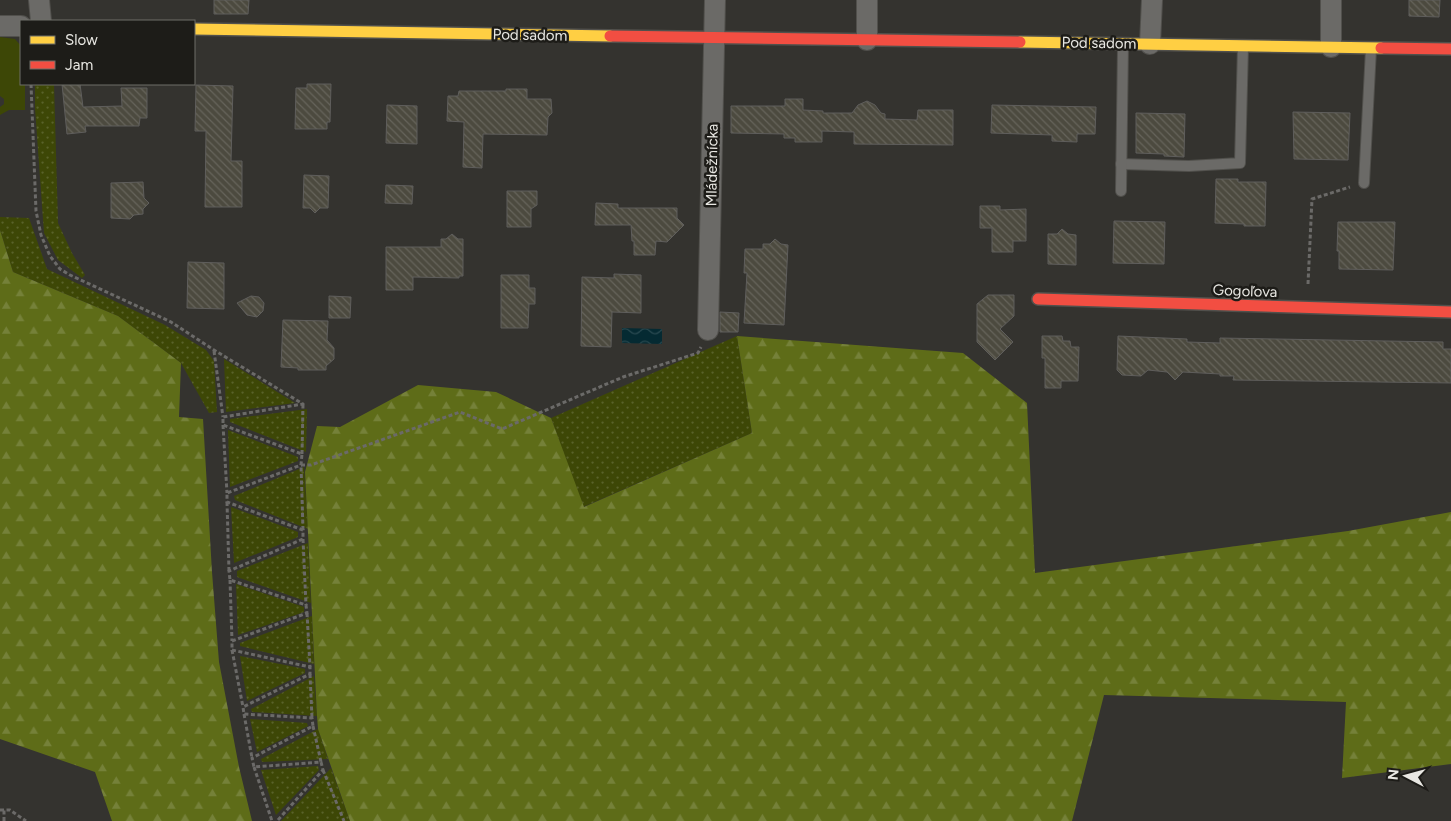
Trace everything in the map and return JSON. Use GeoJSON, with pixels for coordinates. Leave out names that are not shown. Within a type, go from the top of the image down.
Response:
{"type":"FeatureCollection","features":[{"type":"Feature","properties":{"kind":"street"},"geometry":{"type":"LineString","coordinates":[[39,0],[41,20]]}},
{"type":"Feature","properties":{"kind":"street","name":"Mládežnícka"},"geometry":{"type":"LineString","coordinates":[[708,330],[715,0]]}},
{"type":"Feature","properties":{"kind":"street"},"geometry":{"type":"LineString","coordinates":[[867,0],[867,40]]}},
{"type":"Feature","properties":{"kind":"street"},"geometry":{"type":"LineString","coordinates":[[1150,44],[1152,0]]}},
{"type":"Feature","properties":{"kind":"street"},"geometry":{"type":"LineString","coordinates":[[1331,0],[1331,47]]}},
{"type":"Feature","properties":{"kind":"street"},"geometry":{"type":"LineString","coordinates":[[0,26],[20,26]]}},
{"type":"Feature","properties":{"kind":"street","name":"Pod sadom"},"geometry":{"type":"LineString","coordinates":[[195,29],[1451,49]]}},
{"type":"Feature","properties":{"kind":"street","name":"Gogoľova"},"geometry":{"type":"LineString","coordinates":[[1038,299],[1451,312]]}},
{"type":"Feature","properties":{"kind":"lane"},"geometry":{"type":"LineString","coordinates":[[1121,191],[1123,44]]}},
{"type":"Feature","properties":{"kind":"lane"},"geometry":{"type":"LineString","coordinates":[[1121,164],[1189,166],[1240,163],[1243,46]]}},
{"type":"Feature","properties":{"kind":"lane"},"geometry":{"type":"LineString","coordinates":[[1364,182],[1371,48]]}},
{"type":"Feature","properties":{"kind":"path"},"geometry":{"type":"LineString","coordinates":[[31,85],[36,211],[41,235],[50,256],[60,269],[70,276],[171,322],[303,404]]}},
{"type":"Feature","properties":{"kind":"path"},"geometry":{"type":"LineString","coordinates":[[1307,308],[1312,198],[1364,182]]}},
{"type":"Feature","properties":{"kind":"path"},"geometry":{"type":"LineString","coordinates":[[227,493],[301,465],[311,465],[460,412],[502,429],[624,377],[698,352],[708,330]]}},
{"type":"Feature","properties":{"kind":"path"},"geometry":{"type":"LineString","coordinates":[[214,350],[223,417],[228,502],[232,650],[254,767],[272,821]]}},
{"type":"Feature","properties":{"kind":"path"},"geometry":{"type":"LineString","coordinates":[[223,417],[303,404]]}},
{"type":"Feature","properties":{"kind":"path"},"geometry":{"type":"LineString","coordinates":[[303,404],[301,465],[303,540],[312,718],[323,770],[344,821]]}},
{"type":"Feature","properties":{"kind":"path"},"geometry":{"type":"LineString","coordinates":[[223,425],[302,454]]}},
{"type":"Feature","properties":{"kind":"path"},"geometry":{"type":"LineString","coordinates":[[228,502],[303,530]]}},
{"type":"Feature","properties":{"kind":"path"},"geometry":{"type":"LineString","coordinates":[[230,571],[303,540]]}},
{"type":"Feature","properties":{"kind":"path"},"geometry":{"type":"LineString","coordinates":[[230,580],[306,605]]}},
{"type":"Feature","properties":{"kind":"path"},"geometry":{"type":"LineString","coordinates":[[232,641],[307,614]]}},
{"type":"Feature","properties":{"kind":"path"},"geometry":{"type":"LineString","coordinates":[[232,650],[310,666]]}},
{"type":"Feature","properties":{"kind":"path"},"geometry":{"type":"LineString","coordinates":[[243,707],[310,674]]}},
{"type":"Feature","properties":{"kind":"path"},"geometry":{"type":"LineString","coordinates":[[244,714],[312,718]]}},
{"type":"Feature","properties":{"kind":"path"},"geometry":{"type":"LineString","coordinates":[[252,758],[313,726]]}},
{"type":"Feature","properties":{"kind":"path"},"geometry":{"type":"LineString","coordinates":[[254,767],[322,762]]}},
{"type":"Feature","properties":{"kind":"path"},"geometry":{"type":"LineString","coordinates":[[277,821],[323,770]]}},
{"type":"Feature","properties":{"kind":"path"},"geometry":{"type":"LineString","coordinates":[[4,821],[2,810],[10,810],[26,821]]}},
{"type":"Feature","properties":{"kind":"green space"},"geometry":{"type":"Polygon","coordinates":[[[0,37],[15,39],[20,45],[20,85],[25,85],[25,110],[9,110],[0,115],[0,107],[4,104],[4,99],[0,96],[0,37]]]}},
{"type":"Feature","properties":{"kind":"green space"},"geometry":{"type":"Polygon","coordinates":[[[35,85],[54,85],[58,223],[85,275],[82,278],[58,260],[44,233],[35,85]]]}},
{"type":"Feature","properties":{"kind":"green space"},"geometry":{"type":"Polygon","coordinates":[[[0,217],[29,218],[47,269],[165,325],[206,350],[214,361],[217,412],[209,413],[181,363],[118,316],[13,272],[0,230],[0,217]]]}},
{"type":"Feature","properties":{"kind":"green space"},"geometry":{"type":"Polygon","coordinates":[[[0,230],[13,272],[118,316],[181,363],[179,417],[203,419],[219,662],[239,767],[252,821],[112,821],[95,772],[0,739],[0,230]]]}},
{"type":"Feature","properties":{"kind":"green space"},"geometry":{"type":"Polygon","coordinates":[[[737,336],[752,433],[583,507],[551,418],[737,336]]]}},
{"type":"Feature","properties":{"kind":"green space"},"geometry":{"type":"Polygon","coordinates":[[[737,336],[963,353],[1027,403],[1035,573],[1348,531],[1451,512],[1451,764],[1342,778],[1346,702],[1104,695],[1072,821],[350,821],[318,729],[305,472],[317,426],[340,427],[418,385],[496,392],[551,418],[584,507],[752,433],[737,336]]]}},
{"type":"Feature","properties":{"kind":"green space"},"geometry":{"type":"Polygon","coordinates":[[[224,359],[295,403],[226,412],[224,359]]]}},
{"type":"Feature","properties":{"kind":"green space"},"geometry":{"type":"Polygon","coordinates":[[[307,409],[306,452],[230,422],[230,419],[307,409]]]}},
{"type":"Feature","properties":{"kind":"green space"},"geometry":{"type":"Polygon","coordinates":[[[228,430],[298,457],[298,461],[230,487],[228,430]]]}},
{"type":"Feature","properties":{"kind":"green space"},"geometry":{"type":"Polygon","coordinates":[[[304,467],[308,529],[235,500],[234,496],[304,467]]]}},
{"type":"Feature","properties":{"kind":"green space"},"geometry":{"type":"Polygon","coordinates":[[[231,507],[298,532],[298,537],[234,563],[231,507]]]}},
{"type":"Feature","properties":{"kind":"green space"},"geometry":{"type":"Polygon","coordinates":[[[308,543],[311,603],[237,577],[237,571],[308,543]]]}},
{"type":"Feature","properties":{"kind":"green space"},"geometry":{"type":"Polygon","coordinates":[[[236,584],[304,607],[304,612],[238,635],[236,584]]]}},
{"type":"Feature","properties":{"kind":"green space"},"geometry":{"type":"Polygon","coordinates":[[[312,616],[314,664],[240,646],[240,643],[312,616]]]}},
{"type":"Feature","properties":{"kind":"green space"},"geometry":{"type":"Polygon","coordinates":[[[240,656],[305,669],[305,673],[247,701],[240,656]]]}},
{"type":"Feature","properties":{"kind":"green space"},"geometry":{"type":"Polygon","coordinates":[[[314,676],[317,716],[252,712],[251,709],[314,676]]]}},
{"type":"Feature","properties":{"kind":"green space"},"geometry":{"type":"Polygon","coordinates":[[[250,719],[307,723],[308,726],[257,752],[250,719]]]}},
{"type":"Feature","properties":{"kind":"green space"},"geometry":{"type":"Polygon","coordinates":[[[318,729],[328,759],[262,762],[261,759],[318,729]]]}},
{"type":"Feature","properties":{"kind":"green space"},"geometry":{"type":"Polygon","coordinates":[[[318,766],[319,770],[276,815],[261,770],[318,766]]]}},
{"type":"Feature","properties":{"kind":"green space"},"geometry":{"type":"Polygon","coordinates":[[[331,768],[350,821],[281,821],[331,768]]]}},
{"type":"Feature","properties":{"kind":"water"},"geometry":{"type":"Polygon","coordinates":[[[622,328],[662,329],[662,344],[622,343],[622,328]]]}},
{"type":"Feature","properties":{"kind":"building"},"geometry":{"type":"Polygon","coordinates":[[[214,0],[249,0],[248,14],[214,14],[214,0]]]}},
{"type":"Feature","properties":{"kind":"building"},"geometry":{"type":"Polygon","coordinates":[[[1409,0],[1440,0],[1439,17],[1409,16],[1409,0]]]}},
{"type":"Feature","properties":{"kind":"building"},"geometry":{"type":"Polygon","coordinates":[[[307,84],[331,84],[330,122],[327,122],[327,129],[295,129],[296,88],[307,88],[307,84]]]}},
{"type":"Feature","properties":{"kind":"building"},"geometry":{"type":"Polygon","coordinates":[[[62,85],[80,85],[83,107],[122,106],[121,88],[147,88],[147,118],[140,118],[139,126],[85,126],[86,132],[67,134],[62,85]]]}},
{"type":"Feature","properties":{"kind":"building"},"geometry":{"type":"Polygon","coordinates":[[[196,85],[233,86],[231,161],[242,161],[242,207],[205,207],[206,131],[195,131],[196,85]]]}},
{"type":"Feature","properties":{"kind":"building"},"geometry":{"type":"Polygon","coordinates":[[[506,89],[527,89],[527,99],[551,99],[552,113],[548,117],[547,135],[483,134],[482,168],[463,167],[464,122],[447,121],[448,96],[458,96],[459,91],[506,91],[506,89]]]}},
{"type":"Feature","properties":{"kind":"building"},"geometry":{"type":"Polygon","coordinates":[[[785,99],[803,99],[803,110],[823,111],[823,113],[852,113],[858,105],[867,101],[875,105],[881,113],[885,114],[885,119],[917,120],[918,110],[953,110],[953,145],[854,144],[854,132],[822,131],[822,142],[795,142],[795,138],[784,138],[784,134],[731,133],[731,106],[785,106],[785,99]]]}},
{"type":"Feature","properties":{"kind":"building"},"geometry":{"type":"Polygon","coordinates":[[[387,105],[417,106],[417,144],[386,143],[387,105]]]}},
{"type":"Feature","properties":{"kind":"building"},"geometry":{"type":"Polygon","coordinates":[[[992,105],[1096,107],[1095,134],[1077,134],[1077,142],[1052,141],[1052,135],[991,133],[992,105]]]}},
{"type":"Feature","properties":{"kind":"building"},"geometry":{"type":"Polygon","coordinates":[[[1293,112],[1350,113],[1348,160],[1294,159],[1293,112]]]}},
{"type":"Feature","properties":{"kind":"building"},"geometry":{"type":"Polygon","coordinates":[[[1136,113],[1185,114],[1184,157],[1136,153],[1136,113]]]}},
{"type":"Feature","properties":{"kind":"building"},"geometry":{"type":"Polygon","coordinates":[[[304,175],[329,176],[328,208],[320,208],[315,213],[310,208],[303,208],[304,175]]]}},
{"type":"Feature","properties":{"kind":"building"},"geometry":{"type":"Polygon","coordinates":[[[1216,179],[1238,179],[1238,182],[1266,182],[1265,226],[1215,223],[1216,179]]]}},
{"type":"Feature","properties":{"kind":"building"},"geometry":{"type":"Polygon","coordinates":[[[143,182],[144,198],[149,203],[143,209],[143,214],[134,215],[130,219],[111,218],[111,183],[143,182]]]}},
{"type":"Feature","properties":{"kind":"building"},"geometry":{"type":"Polygon","coordinates":[[[386,185],[413,186],[412,204],[385,203],[386,185]]]}},
{"type":"Feature","properties":{"kind":"building"},"geometry":{"type":"Polygon","coordinates":[[[507,191],[537,191],[537,205],[531,209],[531,227],[507,227],[507,191]]]}},
{"type":"Feature","properties":{"kind":"building"},"geometry":{"type":"Polygon","coordinates":[[[596,203],[618,204],[618,208],[677,208],[677,218],[684,225],[667,242],[656,241],[655,255],[634,255],[631,225],[595,225],[596,203]]]}},
{"type":"Feature","properties":{"kind":"building"},"geometry":{"type":"Polygon","coordinates":[[[980,206],[1000,206],[1000,210],[1026,209],[1026,241],[1013,241],[1013,252],[992,252],[992,228],[980,228],[980,206]]]}},
{"type":"Feature","properties":{"kind":"building"},"geometry":{"type":"Polygon","coordinates":[[[1114,221],[1165,222],[1164,264],[1113,263],[1114,221]]]}},
{"type":"Feature","properties":{"kind":"building"},"geometry":{"type":"Polygon","coordinates":[[[1338,222],[1395,222],[1393,270],[1339,269],[1339,251],[1337,251],[1338,222]]]}},
{"type":"Feature","properties":{"kind":"building"},"geometry":{"type":"Polygon","coordinates":[[[1062,229],[1068,234],[1076,235],[1076,265],[1048,264],[1048,234],[1057,234],[1062,229]]]}},
{"type":"Feature","properties":{"kind":"building"},"geometry":{"type":"Polygon","coordinates":[[[452,234],[458,239],[463,239],[463,276],[459,276],[459,278],[413,277],[413,290],[386,290],[386,247],[441,247],[441,239],[446,239],[452,234]]]}},
{"type":"Feature","properties":{"kind":"building"},"geometry":{"type":"Polygon","coordinates":[[[775,239],[781,244],[788,245],[784,325],[744,323],[747,273],[744,273],[745,249],[763,249],[763,244],[770,244],[775,239]]]}},
{"type":"Feature","properties":{"kind":"building"},"geometry":{"type":"Polygon","coordinates":[[[188,262],[224,263],[224,309],[187,308],[188,262]]]}},
{"type":"Feature","properties":{"kind":"building"},"geometry":{"type":"Polygon","coordinates":[[[614,274],[641,275],[641,313],[612,312],[611,347],[581,346],[582,277],[614,278],[614,274]]]}},
{"type":"Feature","properties":{"kind":"building"},"geometry":{"type":"Polygon","coordinates":[[[501,275],[529,275],[529,288],[535,288],[535,304],[529,304],[528,328],[501,328],[501,275]]]}},
{"type":"Feature","properties":{"kind":"building"},"geometry":{"type":"Polygon","coordinates":[[[988,295],[1014,295],[1014,316],[1000,329],[1013,342],[995,360],[977,342],[977,304],[988,295]]]}},
{"type":"Feature","properties":{"kind":"building"},"geometry":{"type":"Polygon","coordinates":[[[251,296],[259,297],[264,303],[263,311],[257,317],[247,315],[237,303],[251,296]]]}},
{"type":"Feature","properties":{"kind":"building"},"geometry":{"type":"Polygon","coordinates":[[[329,296],[351,297],[350,318],[329,318],[329,296]]]}},
{"type":"Feature","properties":{"kind":"building"},"geometry":{"type":"Polygon","coordinates":[[[720,312],[739,313],[738,332],[720,332],[720,312]]]}},
{"type":"Feature","properties":{"kind":"building"},"geometry":{"type":"Polygon","coordinates":[[[283,320],[328,321],[327,340],[334,348],[334,359],[326,366],[326,370],[298,370],[298,368],[281,367],[283,320]]]}},
{"type":"Feature","properties":{"kind":"building"},"geometry":{"type":"Polygon","coordinates":[[[1042,336],[1062,336],[1063,341],[1070,341],[1071,347],[1079,347],[1078,381],[1061,381],[1061,388],[1045,388],[1045,358],[1042,358],[1042,336]]]}},
{"type":"Feature","properties":{"kind":"building"},"geometry":{"type":"Polygon","coordinates":[[[1118,336],[1187,339],[1187,342],[1220,343],[1220,338],[1443,342],[1443,349],[1451,349],[1451,383],[1233,380],[1234,376],[1183,372],[1175,380],[1167,372],[1148,370],[1141,376],[1122,375],[1117,370],[1118,336]]]}},
{"type":"Feature","properties":{"kind":"traffic: slow"},"geometry":{"type":"LineString","coordinates":[[195,29],[610,36]]}},
{"type":"Feature","properties":{"kind":"traffic: slow"},"geometry":{"type":"LineString","coordinates":[[1020,42],[1381,48]]}},
{"type":"Feature","properties":{"kind":"traffic: jam"},"geometry":{"type":"LineString","coordinates":[[610,36],[1020,42]]}},
{"type":"Feature","properties":{"kind":"traffic: jam"},"geometry":{"type":"LineString","coordinates":[[1381,48],[1451,49]]}},
{"type":"Feature","properties":{"kind":"traffic: jam"},"geometry":{"type":"LineString","coordinates":[[1038,299],[1451,312]]}}]}
